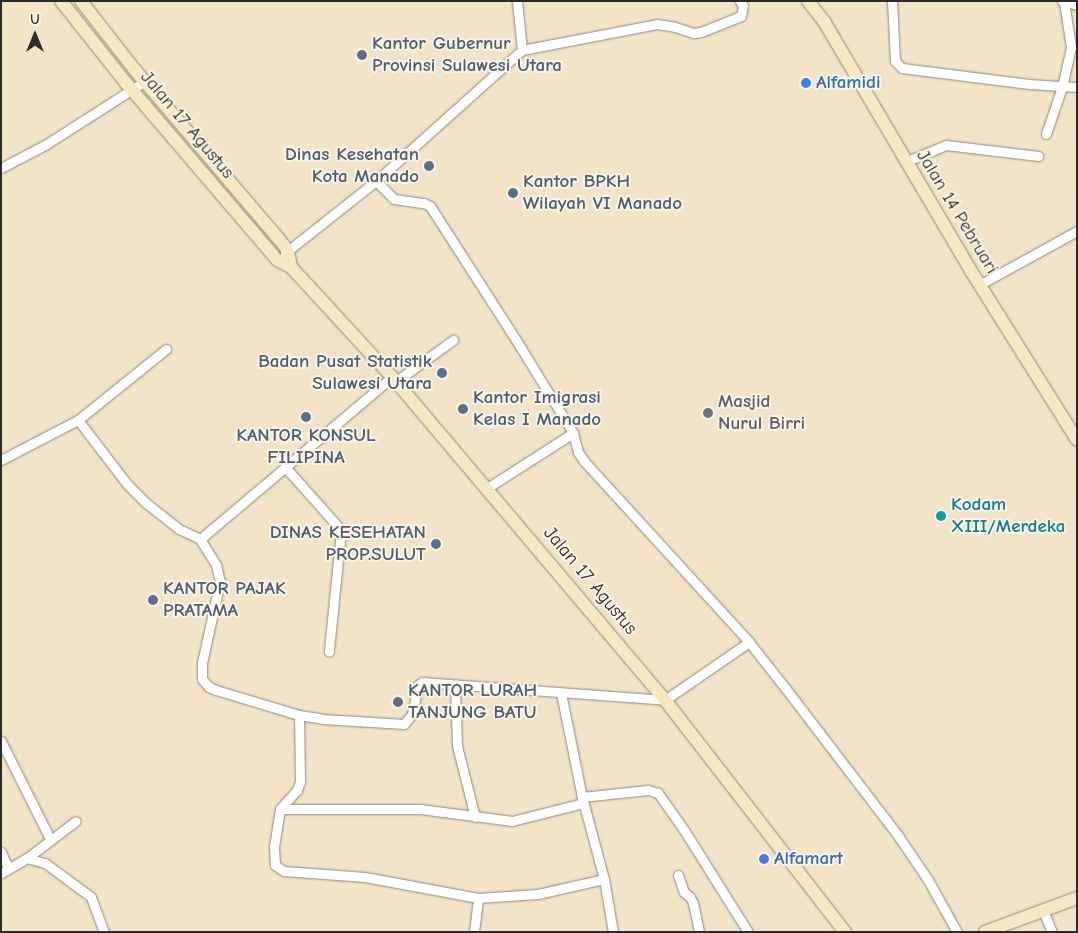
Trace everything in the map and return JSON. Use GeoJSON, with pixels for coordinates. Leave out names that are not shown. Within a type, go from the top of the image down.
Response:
{"type":"FeatureCollection","features":[{"type":"Feature","properties":{"kind":"street","name":"Jalan 17 Agustus"},"geometry":{"type":"LineString","coordinates":[[61,1],[131,89],[277,260],[291,267],[394,380],[487,488],[665,700],[844,932]]}},
{"type":"Feature","properties":{"kind":"street","name":"Jalan 17 Agustus"},"geometry":{"type":"LineString","coordinates":[[81,1],[145,81],[288,251],[291,267]]}},
{"type":"Feature","properties":{"kind":"street"},"geometry":{"type":"LineString","coordinates":[[517,1],[522,50]]}},
{"type":"Feature","properties":{"kind":"street"},"geometry":{"type":"LineString","coordinates":[[277,260],[376,181],[522,50],[657,24],[675,26],[684,31],[701,32],[741,16],[743,6],[740,1]]}},
{"type":"Feature","properties":{"kind":"street","name":"Jalan 14 Pebruari"},"geometry":{"type":"LineString","coordinates":[[808,1],[825,23],[979,285],[1077,440]]}},
{"type":"Feature","properties":{"kind":"street"},"geometry":{"type":"LineString","coordinates":[[892,1],[895,61],[902,68],[1077,88]]}},
{"type":"Feature","properties":{"kind":"street"},"geometry":{"type":"LineString","coordinates":[[1046,134],[1062,87],[1071,47],[1063,2],[1077,5]]}},
{"type":"Feature","properties":{"kind":"street"},"geometry":{"type":"LineString","coordinates":[[1,168],[45,145],[145,81]]}},
{"type":"Feature","properties":{"kind":"street"},"geometry":{"type":"LineString","coordinates":[[905,162],[946,145],[1038,156]]}},
{"type":"Feature","properties":{"kind":"street"},"geometry":{"type":"LineString","coordinates":[[376,181],[394,199],[424,203],[430,206],[521,348],[573,434],[578,452],[584,461],[749,642],[865,789],[900,837],[928,880],[957,932]]}},
{"type":"Feature","properties":{"kind":"street"},"geometry":{"type":"LineString","coordinates":[[979,285],[1077,231]]}},
{"type":"Feature","properties":{"kind":"street"},"geometry":{"type":"LineString","coordinates":[[200,539],[394,380],[452,340]]}},
{"type":"Feature","properties":{"kind":"street"},"geometry":{"type":"LineString","coordinates":[[1,460],[78,420],[166,349]]}},
{"type":"Feature","properties":{"kind":"street"},"geometry":{"type":"LineString","coordinates":[[78,420],[127,484],[146,503],[179,529],[200,539],[216,565],[220,581],[202,663],[202,679],[209,687],[216,690],[323,719],[404,724],[412,714],[420,684],[429,682],[665,700],[749,642]]}},
{"type":"Feature","properties":{"kind":"street"},"geometry":{"type":"LineString","coordinates":[[487,488],[573,434]]}},
{"type":"Feature","properties":{"kind":"street"},"geometry":{"type":"LineString","coordinates":[[286,468],[341,530],[329,651]]}},
{"type":"Feature","properties":{"kind":"street"},"geometry":{"type":"LineString","coordinates":[[455,685],[457,746],[475,817]]}},
{"type":"Feature","properties":{"kind":"street"},"geometry":{"type":"LineString","coordinates":[[561,693],[583,800],[604,879],[613,932]]}},
{"type":"Feature","properties":{"kind":"street"},"geometry":{"type":"LineString","coordinates":[[299,714],[300,782],[297,790],[280,810],[274,862],[276,868],[365,878],[478,898],[538,894],[604,879]]}},
{"type":"Feature","properties":{"kind":"street"},"geometry":{"type":"LineString","coordinates":[[1,740],[50,839]]}},
{"type":"Feature","properties":{"kind":"street"},"geometry":{"type":"LineString","coordinates":[[280,810],[420,809],[492,820],[521,820],[583,800],[648,790],[658,793],[684,830],[748,932]]}},
{"type":"Feature","properties":{"kind":"street"},"geometry":{"type":"LineString","coordinates":[[1,852],[5,870],[27,858],[76,821]]}},
{"type":"Feature","properties":{"kind":"street"},"geometry":{"type":"LineString","coordinates":[[27,858],[45,863],[91,897],[104,932]]}},
{"type":"Feature","properties":{"kind":"street"},"geometry":{"type":"LineString","coordinates":[[678,875],[684,892],[693,903],[699,932]]}},
{"type":"Feature","properties":{"kind":"street"},"geometry":{"type":"LineString","coordinates":[[474,932],[478,898]]}},
{"type":"Feature","properties":{"kind":"street"},"geometry":{"type":"LineString","coordinates":[[993,931],[1077,898]]}},
{"type":"Feature","properties":{"kind":"street"},"geometry":{"type":"LineString","coordinates":[[1043,910],[1052,932]]}},
{"type":"Feature","properties":{"kind":"place","name":"Kantor Gubernur Provinsi Sulawesi Utara"},"geometry":{"type":"Point","coordinates":[362,55]}},
{"type":"Feature","properties":{"kind":"place","name":"Alfamidi"},"geometry":{"type":"Point","coordinates":[806,83]}},
{"type":"Feature","properties":{"kind":"place","name":"Dinas Kesehatan Kota Manado"},"geometry":{"type":"Point","coordinates":[429,166]}},
{"type":"Feature","properties":{"kind":"place","name":"Kantor BPKH Wilayah VI Manado"},"geometry":{"type":"Point","coordinates":[513,193]}},
{"type":"Feature","properties":{"kind":"place","name":"Badan Pusat Statistik Sulawesi Utara"},"geometry":{"type":"Point","coordinates":[442,373]}},
{"type":"Feature","properties":{"kind":"place","name":"Kantor Imigrasi Kelas I Manado"},"geometry":{"type":"Point","coordinates":[463,409]}},
{"type":"Feature","properties":{"kind":"place","name":"Masjid Nurul Birri"},"geometry":{"type":"Point","coordinates":[708,413]}},
{"type":"Feature","properties":{"kind":"place","name":"KANTOR KONSUL FILIPINA"},"geometry":{"type":"Point","coordinates":[306,417]}},
{"type":"Feature","properties":{"kind":"place","name":"Kodam XIII/Merdeka"},"geometry":{"type":"Point","coordinates":[941,516]}},
{"type":"Feature","properties":{"kind":"place","name":"DINAS KESEHATAN PROP.SULUT"},"geometry":{"type":"Point","coordinates":[436,544]}},
{"type":"Feature","properties":{"kind":"place","name":"KANTOR PAJAK PRATAMA"},"geometry":{"type":"Point","coordinates":[153,600]}},
{"type":"Feature","properties":{"kind":"place","name":"KANTOR LURAH TANJUNG BATU"},"geometry":{"type":"Point","coordinates":[398,702]}},
{"type":"Feature","properties":{"kind":"place","name":"Alfamart"},"geometry":{"type":"Point","coordinates":[764,859]}}]}
